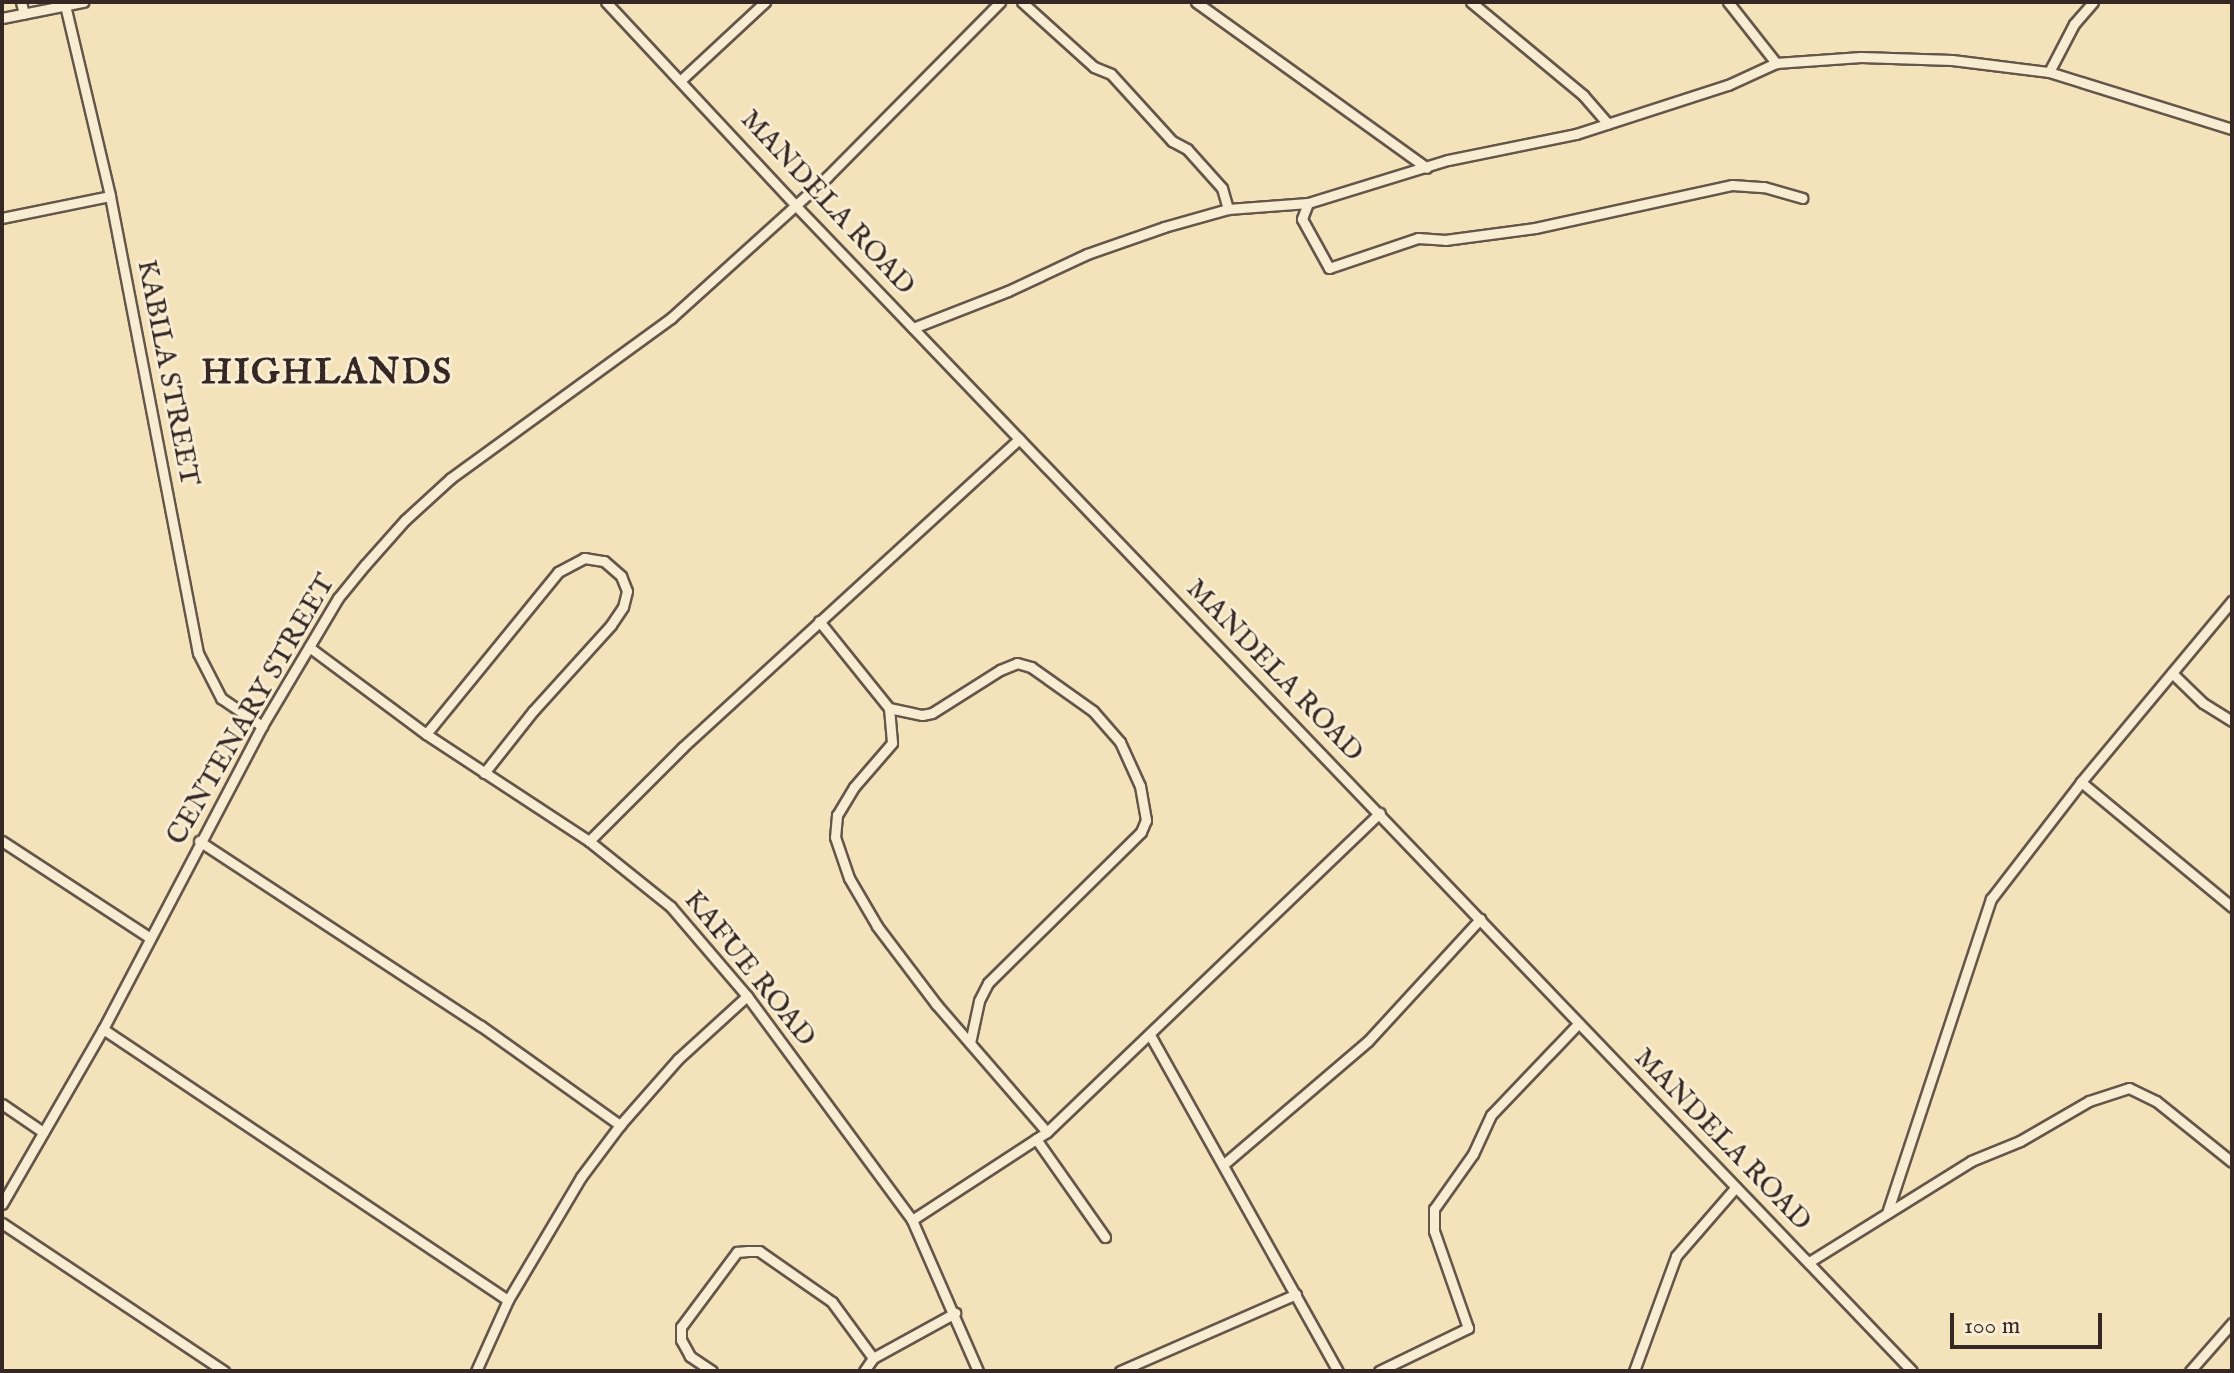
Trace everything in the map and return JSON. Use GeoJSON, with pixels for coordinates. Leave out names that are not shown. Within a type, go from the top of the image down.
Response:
{"type":"FeatureCollection","features":[{"type":"Feature","properties":{"kind":"street"},"geometry":{"type":"LineString","coordinates":[[21,2],[24,14]]}},
{"type":"Feature","properties":{"kind":"street"},"geometry":{"type":"LineString","coordinates":[[2,18],[83,2]]}},
{"type":"Feature","properties":{"kind":"street","name":"MANDELA ROAD"},"geometry":{"type":"LineString","coordinates":[[606,2],[796,206],[1912,1371]]}},
{"type":"Feature","properties":{"kind":"street"},"geometry":{"type":"LineString","coordinates":[[681,80],[765,2]]}},
{"type":"Feature","properties":{"kind":"street","name":"CENTENARY STREET"},"geometry":{"type":"LineString","coordinates":[[2,1204],[103,1029],[262,726],[338,598],[405,520],[451,478],[671,318],[796,206],[1000,2]]}},
{"type":"Feature","properties":{"kind":"street"},"geometry":{"type":"LineString","coordinates":[[1022,2],[1094,67],[1111,74],[1172,141],[1187,149],[1222,188],[1228,209]]}},
{"type":"Feature","properties":{"kind":"street"},"geometry":{"type":"LineString","coordinates":[[1196,2],[1427,168]]}},
{"type":"Feature","properties":{"kind":"street"},"geometry":{"type":"LineString","coordinates":[[1471,2],[1561,76],[1608,124]]}},
{"type":"Feature","properties":{"kind":"street"},"geometry":{"type":"LineString","coordinates":[[1728,2],[1776,63]]}},
{"type":"Feature","properties":{"kind":"street"},"geometry":{"type":"LineString","coordinates":[[2049,72],[2074,24],[2093,2]]}},
{"type":"Feature","properties":{"kind":"street","name":"KABILA STREET"},"geometry":{"type":"LineString","coordinates":[[65,5],[110,196],[198,653],[221,698],[262,726]]}},
{"type":"Feature","properties":{"kind":"street"},"geometry":{"type":"LineString","coordinates":[[913,328],[1008,291],[1087,254],[1228,209],[1308,203],[1448,160],[1608,124],[1728,85],[1776,63],[1861,57],[1952,60],[2049,72],[2232,129]]}},
{"type":"Feature","properties":{"kind":"street"},"geometry":{"type":"LineString","coordinates":[[1308,203],[1302,219],[1329,268],[1418,238],[1445,240],[1535,228],[1732,185],[1764,187],[1802,198]]}},
{"type":"Feature","properties":{"kind":"street"},"geometry":{"type":"LineString","coordinates":[[2,218],[110,196]]}},
{"type":"Feature","properties":{"kind":"street"},"geometry":{"type":"LineString","coordinates":[[589,841],[649,779],[1019,439]]}},
{"type":"Feature","properties":{"kind":"street"},"geometry":{"type":"LineString","coordinates":[[426,734],[473,672],[558,572],[584,558],[604,561],[621,576],[627,591],[623,607],[484,773]]}},
{"type":"Feature","properties":{"kind":"street"},"geometry":{"type":"LineString","coordinates":[[1887,1213],[1991,899],[2081,782],[2232,601]]}},
{"type":"Feature","properties":{"kind":"street"},"geometry":{"type":"LineString","coordinates":[[819,621],[889,708],[892,743],[854,787],[837,815],[835,837],[849,878],[877,926],[970,1043],[1047,1132]]}},
{"type":"Feature","properties":{"kind":"street","name":"KAFUE ROAD"},"geometry":{"type":"LineString","coordinates":[[309,647],[426,734],[589,841],[671,907],[747,996],[912,1220],[978,1371]]}},
{"type":"Feature","properties":{"kind":"street"},"geometry":{"type":"LineString","coordinates":[[889,708],[922,715],[932,713],[956,694],[1000,670],[1017,663],[1031,667],[1093,711],[1120,742],[1145,802],[1146,820],[1135,839],[988,983],[979,1001],[970,1043]]}},
{"type":"Feature","properties":{"kind":"street"},"geometry":{"type":"LineString","coordinates":[[2172,673],[2203,703],[2232,721]]}},
{"type":"Feature","properties":{"kind":"street"},"geometry":{"type":"LineString","coordinates":[[2081,782],[2232,907]]}},
{"type":"Feature","properties":{"kind":"street"},"geometry":{"type":"LineString","coordinates":[[912,1220],[1047,1132],[1380,813]]}},
{"type":"Feature","properties":{"kind":"street"},"geometry":{"type":"LineString","coordinates":[[2,841],[150,938]]}},
{"type":"Feature","properties":{"kind":"street"},"geometry":{"type":"LineString","coordinates":[[199,841],[481,1026],[620,1125]]}},
{"type":"Feature","properties":{"kind":"street"},"geometry":{"type":"LineString","coordinates":[[1224,1164],[1368,1041],[1480,919]]}},
{"type":"Feature","properties":{"kind":"street"},"geometry":{"type":"LineString","coordinates":[[476,1371],[508,1300],[573,1190],[620,1125],[678,1059],[747,996]]}},
{"type":"Feature","properties":{"kind":"street"},"geometry":{"type":"LineString","coordinates":[[1379,1371],[1468,1328],[1434,1231],[1434,1209],[1473,1154],[1491,1115],[1579,1023]]}},
{"type":"Feature","properties":{"kind":"street"},"geometry":{"type":"LineString","coordinates":[[103,1029],[508,1300]]}},
{"type":"Feature","properties":{"kind":"street"},"geometry":{"type":"LineString","coordinates":[[1150,1035],[1338,1371]]}},
{"type":"Feature","properties":{"kind":"street"},"geometry":{"type":"LineString","coordinates":[[1809,1262],[1971,1161],[2020,1141],[2089,1101],[2129,1088],[2156,1101],[2232,1162]]}},
{"type":"Feature","properties":{"kind":"street"},"geometry":{"type":"LineString","coordinates":[[2,1104],[43,1132]]}},
{"type":"Feature","properties":{"kind":"street"},"geometry":{"type":"LineString","coordinates":[[1036,1139],[1105,1237]]}},
{"type":"Feature","properties":{"kind":"street"},"geometry":{"type":"LineString","coordinates":[[1634,1371],[1643,1355],[1661,1289],[1676,1256],[1736,1187]]}},
{"type":"Feature","properties":{"kind":"street"},"geometry":{"type":"LineString","coordinates":[[2,1223],[224,1371]]}},
{"type":"Feature","properties":{"kind":"street"},"geometry":{"type":"LineString","coordinates":[[712,1371],[690,1356],[681,1340],[681,1327],[737,1252],[748,1251],[759,1251],[832,1302],[873,1358]]}},
{"type":"Feature","properties":{"kind":"street"},"geometry":{"type":"LineString","coordinates":[[1120,1371],[1296,1294]]}},
{"type":"Feature","properties":{"kind":"street"},"geometry":{"type":"LineString","coordinates":[[864,1371],[873,1358],[955,1313]]}},
{"type":"Feature","properties":{"kind":"street"},"geometry":{"type":"LineString","coordinates":[[2190,1371],[2232,1323]]}},
{"type":"Feature","properties":{"kind":"district","name":"HIGHLANDS"},"geometry":{"type":"Point","coordinates":[327,374]}}]}
